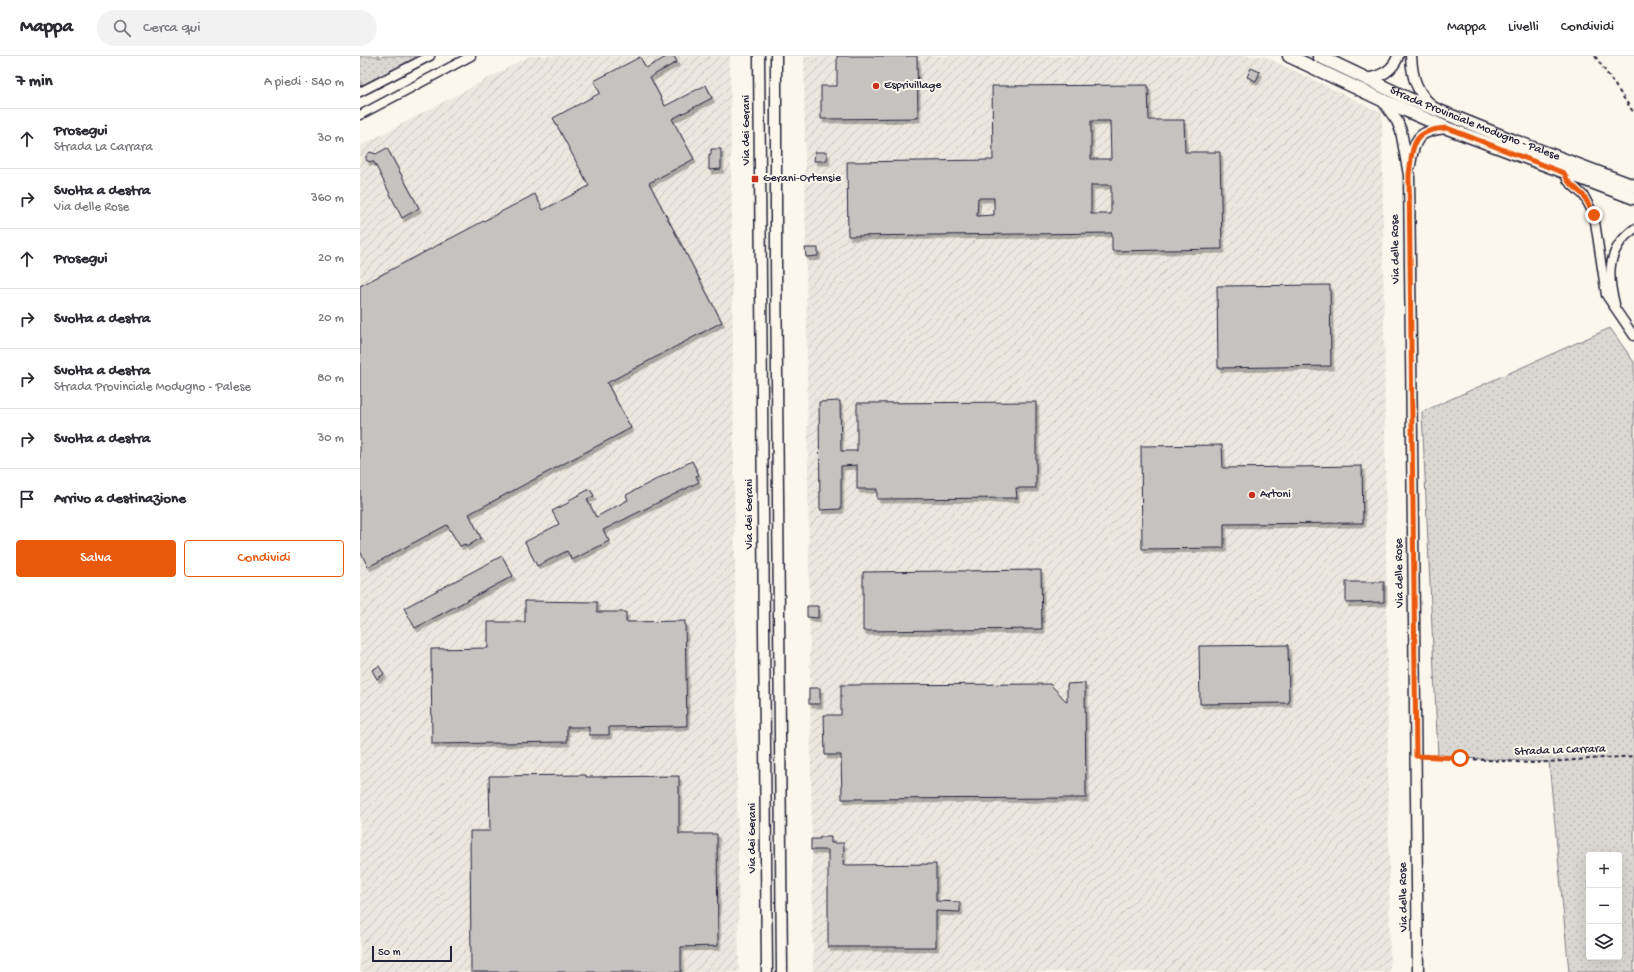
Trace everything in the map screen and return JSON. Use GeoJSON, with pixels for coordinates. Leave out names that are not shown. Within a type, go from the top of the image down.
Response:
{"type":"FeatureCollection","features":[{"type":"Feature","properties":{"kind":"main road","name":"Strada Provinciale Modugno - Palese"},"geometry":{"type":"LineString","coordinates":[[1289,56],[1382,100],[1447,128],[1634,198]]}},
{"type":"Feature","properties":{"kind":"main road","name":"Strada Provinciale Modugno - Palese"},"geometry":{"type":"LineString","coordinates":[[1319,56],[1434,109],[1634,186]]}},
{"type":"Feature","properties":{"kind":"street"},"geometry":{"type":"LineString","coordinates":[[360,92],[430,56]]}},
{"type":"Feature","properties":{"kind":"street"},"geometry":{"type":"LineString","coordinates":[[360,115],[471,56]]}},
{"type":"Feature","properties":{"kind":"street","name":"Via dei Gerani"},"geometry":{"type":"LineString","coordinates":[[759,56],[767,972]]}},
{"type":"Feature","properties":{"kind":"street"},"geometry":{"type":"LineString","coordinates":[[776,56],[776,268],[782,972]]}},
{"type":"Feature","properties":{"kind":"street"},"geometry":{"type":"LineString","coordinates":[[1366,78],[1377,77],[1388,72],[1398,56]]}},
{"type":"Feature","properties":{"kind":"street"},"geometry":{"type":"LineString","coordinates":[[1411,56],[1415,84],[1422,98],[1434,109]]}},
{"type":"Feature","properties":{"kind":"street"},"geometry":{"type":"LineString","coordinates":[[1382,100],[1397,121],[1401,130],[1409,175]]}},
{"type":"Feature","properties":{"kind":"street"},"geometry":{"type":"LineString","coordinates":[[1409,175],[1414,144],[1421,133],[1431,129],[1447,128]]}},
{"type":"Feature","properties":{"kind":"street"},"geometry":{"type":"LineString","coordinates":[[1564,173],[1568,181],[1584,196],[1594,215],[1606,295],[1634,336]]}},
{"type":"Feature","properties":{"kind":"street","name":"Via delle Rose"},"geometry":{"type":"LineString","coordinates":[[1409,175],[1418,972]]}},
{"type":"Feature","properties":{"kind":"street"},"geometry":{"type":"LineString","coordinates":[[1618,313],[1611,290],[1613,254],[1622,238],[1634,229]]}},
{"type":"Feature","properties":{"kind":"path"},"geometry":{"type":"LineString","coordinates":[[1595,56],[1634,113]]}},
{"type":"Feature","properties":{"kind":"path","name":"Strada La Carrara"},"geometry":{"type":"LineString","coordinates":[[1416,756],[1532,763],[1634,756]]}},
{"type":"Feature","properties":{"kind":"shaded area"},"geometry":{"type":"Polygon","coordinates":[[[360,56],[379,56],[379,58],[384,56],[422,56],[360,89],[360,56]]]}},
{"type":"Feature","properties":{"kind":"shaded area"},"geometry":{"type":"Polygon","coordinates":[[[530,56],[730,56],[739,972],[360,972],[360,146],[530,56]]]}},
{"type":"Feature","properties":{"kind":"shaded area"},"geometry":{"type":"Polygon","coordinates":[[[804,56],[1264,56],[1382,113],[1390,972],[813,972],[804,56]]]}},
{"type":"Feature","properties":{"kind":"shaded area"},"geometry":{"type":"Polygon","coordinates":[[[1610,328],[1634,362],[1634,972],[1569,972],[1549,762],[1438,757],[1422,412],[1610,328]]]}},
{"type":"Feature","properties":{"kind":"building"},"geometry":{"type":"Polygon","coordinates":[[[668,56],[674,56],[677,62],[650,77],[665,106],[706,85],[712,98],[672,119],[694,159],[649,183],[722,322],[607,383],[631,428],[469,514],[481,538],[466,547],[465,544],[460,546],[447,525],[368,567],[360,551],[360,286],[535,194],[543,210],[589,186],[553,118],[600,93],[594,81],[640,57],[646,68],[668,56]]]}},
{"type":"Feature","properties":{"kind":"building"},"geometry":{"type":"Polygon","coordinates":[[[837,56],[917,56],[918,118],[821,119],[821,86],[837,86],[837,56]]]}},
{"type":"Feature","properties":{"kind":"building"},"geometry":{"type":"Polygon","coordinates":[[[1251,68],[1260,72],[1256,81],[1247,77],[1251,68]]]}},
{"type":"Feature","properties":{"kind":"building"},"geometry":{"type":"Polygon","coordinates":[[[1148,85],[1149,120],[1184,120],[1185,152],[1220,152],[1222,249],[1112,251],[1112,233],[848,236],[847,162],[993,160],[992,86],[1148,85]],[[1091,121],[1091,159],[1111,159],[1110,121],[1091,121]],[[1091,185],[1091,214],[1111,214],[1111,185],[1091,185]],[[978,198],[977,216],[994,215],[994,198],[978,198]]]}},
{"type":"Feature","properties":{"kind":"building"},"geometry":{"type":"Polygon","coordinates":[[[387,148],[419,208],[402,218],[374,162],[367,161],[366,159],[366,156],[370,152],[376,154],[387,148]]]}},
{"type":"Feature","properties":{"kind":"building"},"geometry":{"type":"Polygon","coordinates":[[[711,149],[721,149],[721,169],[709,170],[709,154],[711,155],[711,149]]]}},
{"type":"Feature","properties":{"kind":"building"},"geometry":{"type":"Polygon","coordinates":[[[815,152],[827,152],[827,161],[814,161],[815,152]]]}},
{"type":"Feature","properties":{"kind":"building"},"geometry":{"type":"Polygon","coordinates":[[[805,248],[818,248],[818,256],[806,257],[805,248]]]}},
{"type":"Feature","properties":{"kind":"building"},"geometry":{"type":"Polygon","coordinates":[[[1330,285],[1331,366],[1218,368],[1217,286],[1330,285]]]}},
{"type":"Feature","properties":{"kind":"building"},"geometry":{"type":"Polygon","coordinates":[[[840,401],[841,451],[857,451],[857,403],[1036,402],[1036,488],[1016,488],[1017,498],[877,499],[877,489],[857,489],[857,465],[841,466],[841,509],[820,510],[819,402],[840,401]]]}},
{"type":"Feature","properties":{"kind":"building","name":"Artoni"},"geometry":{"type":"Polygon","coordinates":[[[1222,445],[1223,468],[1362,466],[1363,523],[1224,524],[1224,548],[1142,549],[1141,446],[1222,445]]]}},
{"type":"Feature","properties":{"kind":"building"},"geometry":{"type":"Polygon","coordinates":[[[692,461],[699,475],[696,476],[699,482],[603,530],[609,541],[572,560],[567,551],[537,566],[525,542],[559,524],[552,511],[570,502],[569,500],[590,489],[594,496],[587,499],[596,517],[628,500],[626,495],[692,461]]]}},
{"type":"Feature","properties":{"kind":"building"},"geometry":{"type":"Polygon","coordinates":[[[502,556],[513,576],[415,628],[404,608],[502,556]]]}},
{"type":"Feature","properties":{"kind":"building"},"geometry":{"type":"Polygon","coordinates":[[[1041,570],[1042,629],[863,631],[863,572],[1041,570]]]}},
{"type":"Feature","properties":{"kind":"building"},"geometry":{"type":"Polygon","coordinates":[[[1346,582],[1384,582],[1384,602],[1346,603],[1346,582]]]}},
{"type":"Feature","properties":{"kind":"building"},"geometry":{"type":"Polygon","coordinates":[[[525,601],[597,602],[597,612],[626,612],[626,622],[685,621],[687,726],[609,727],[609,735],[589,735],[589,727],[567,727],[567,742],[432,744],[431,649],[488,648],[488,622],[525,622],[525,601]]]}},
{"type":"Feature","properties":{"kind":"building"},"geometry":{"type":"Polygon","coordinates":[[[807,606],[818,606],[818,618],[807,617],[807,606]]]}},
{"type":"Feature","properties":{"kind":"building"},"geometry":{"type":"Polygon","coordinates":[[[1288,645],[1289,703],[1200,704],[1199,646],[1288,645]]]}},
{"type":"Feature","properties":{"kind":"building"},"geometry":{"type":"Polygon","coordinates":[[[379,666],[384,674],[377,679],[372,670],[379,666]]]}},
{"type":"Feature","properties":{"kind":"building"},"geometry":{"type":"Polygon","coordinates":[[[1085,683],[1086,798],[842,799],[841,755],[825,755],[824,715],[841,715],[841,685],[1050,684],[1067,702],[1067,684],[1085,683]]]}},
{"type":"Feature","properties":{"kind":"building"},"geometry":{"type":"Polygon","coordinates":[[[809,688],[820,688],[820,704],[809,704],[809,688]]]}},
{"type":"Feature","properties":{"kind":"building"},"geometry":{"type":"Polygon","coordinates":[[[586,775],[586,777],[679,776],[679,834],[717,834],[718,946],[681,947],[681,972],[471,972],[470,831],[490,831],[489,776],[586,775]]]}},
{"type":"Feature","properties":{"kind":"building"},"geometry":{"type":"Polygon","coordinates":[[[820,837],[831,837],[831,843],[844,843],[843,865],[936,864],[936,901],[960,902],[960,912],[936,911],[936,947],[828,947],[828,850],[811,850],[811,839],[820,839],[820,837]]]}},
{"type":"Feature","properties":{"kind":"place","name":"Esprivillage"},"geometry":{"type":"Point","coordinates":[876,86]}},
{"type":"Feature","properties":{"kind":"place","name":"Gerani-Ortensie"},"geometry":{"type":"Point","coordinates":[755,179]}},
{"type":"Feature","properties":{"kind":"place","name":"Artoni"},"geometry":{"type":"Point","coordinates":[1252,495]}},
{"type":"Feature","properties":{"kind":"route"},"geometry":{"type":"LineString","coordinates":[[1460,758],[1416,756],[1409,175],[1414,144],[1421,133],[1431,129],[1447,128],[1564,173],[1568,181],[1584,196],[1594,215]]}}]}
